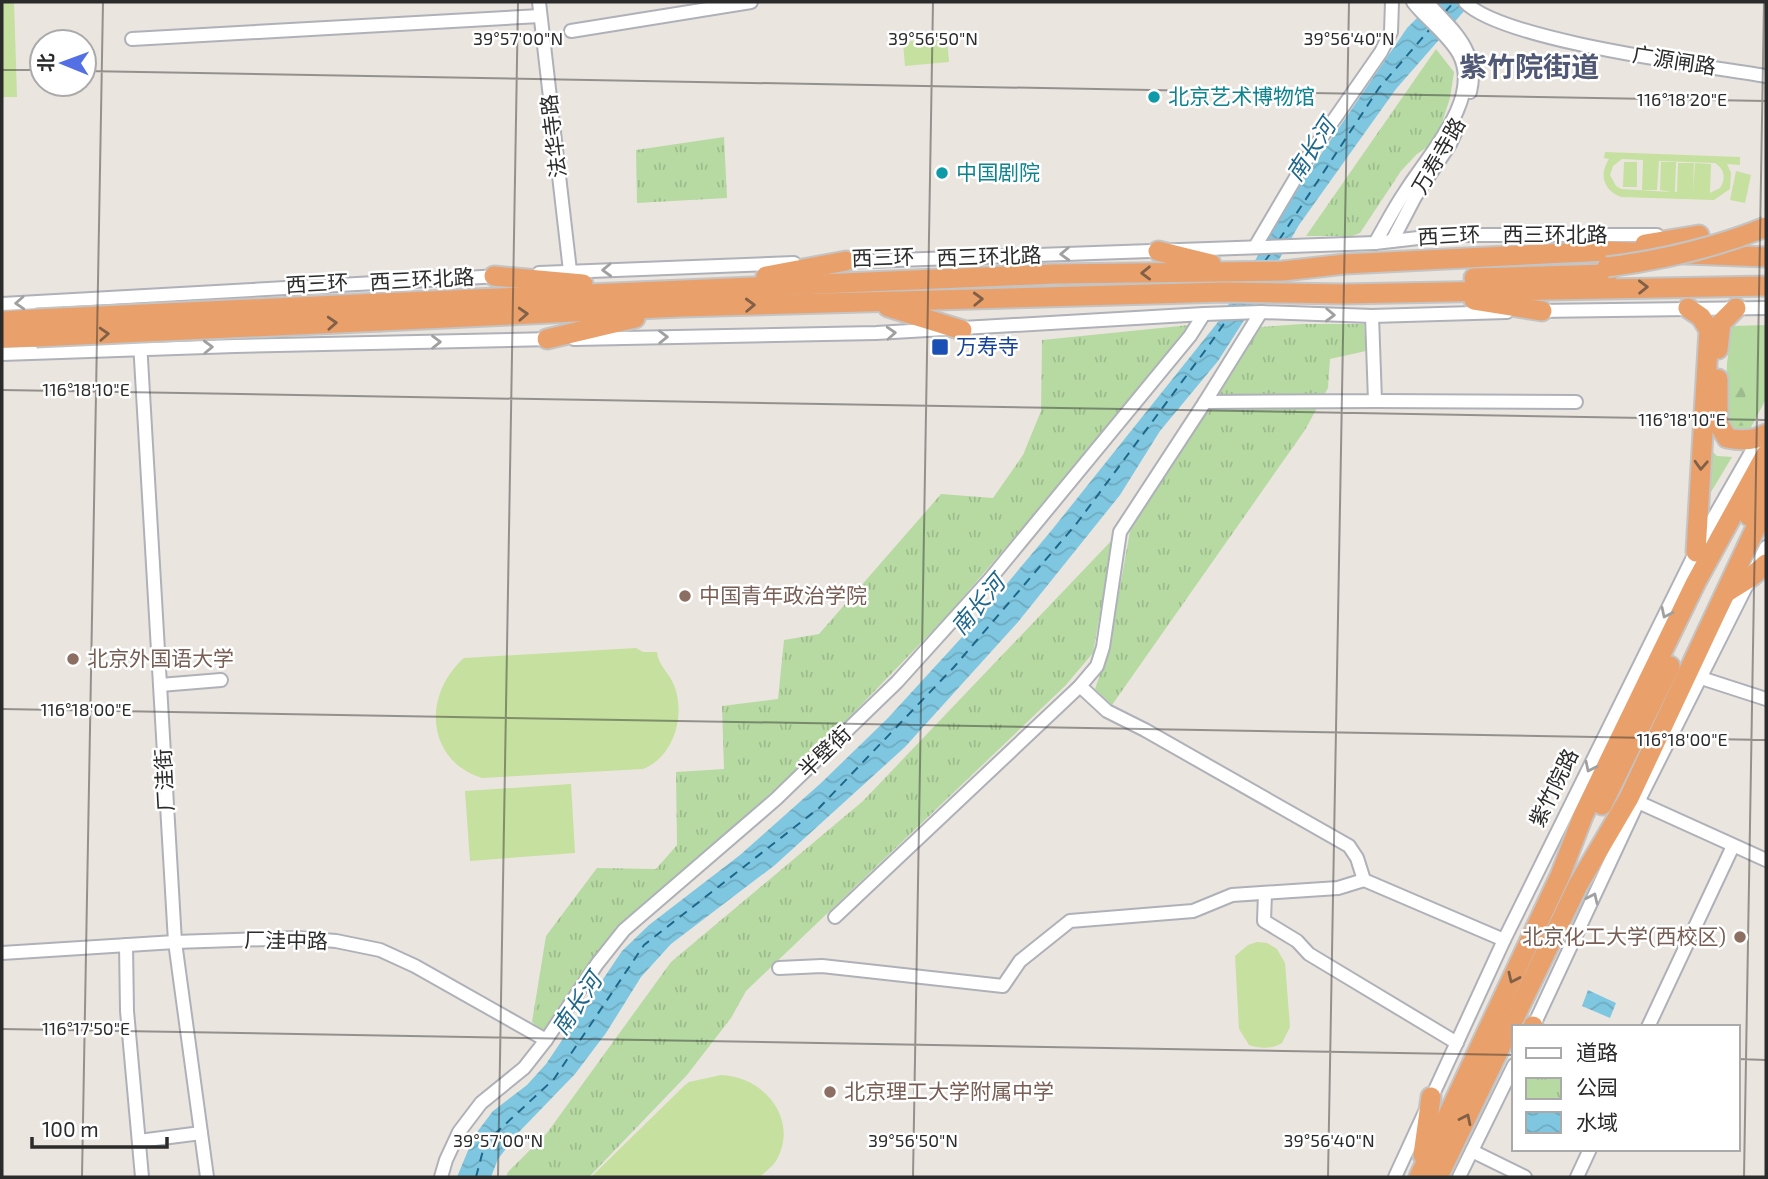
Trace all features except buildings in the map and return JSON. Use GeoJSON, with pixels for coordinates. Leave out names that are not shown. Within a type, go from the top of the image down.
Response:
{"type":"FeatureCollection","features":[{"type":"Feature","properties":{"kind":"highway"},"geometry":{"type":"LineString","coordinates":[[1607,264],[1667,258],[1697,251],[1766,227]]}},
{"type":"Feature","properties":{"kind":"highway"},"geometry":{"type":"LineString","coordinates":[[1607,264],[1699,235]]}},
{"type":"Feature","properties":{"kind":"highway"},"geometry":{"type":"LineString","coordinates":[[1607,264],[1673,265],[1766,235]]}},
{"type":"Feature","properties":{"kind":"highway"},"geometry":{"type":"LineString","coordinates":[[1158,251],[1239,271]]}},
{"type":"Feature","properties":{"kind":"highway"},"geometry":{"type":"LineString","coordinates":[[1267,292],[1345,281],[1766,257]]}},
{"type":"Feature","properties":{"kind":"highway"},"geometry":{"type":"LineString","coordinates":[[700,289],[846,261]]}},
{"type":"Feature","properties":{"kind":"highway","name":"西三环"},"geometry":{"type":"LineString","coordinates":[[2,338],[657,290],[1054,274],[1345,272],[1607,264]]}},
{"type":"Feature","properties":{"kind":"highway"},"geometry":{"type":"LineString","coordinates":[[494,276],[657,290]]}},
{"type":"Feature","properties":{"kind":"highway","name":"西三环"},"geometry":{"type":"LineString","coordinates":[[2,321],[1225,292],[1342,294],[1766,286]]}},
{"type":"Feature","properties":{"kind":"highway"},"geometry":{"type":"LineString","coordinates":[[1428,293],[1542,311]]}},
{"type":"Feature","properties":{"kind":"highway"},"geometry":{"type":"LineString","coordinates":[[871,302],[962,330]]}},
{"type":"Feature","properties":{"kind":"highway"},"geometry":{"type":"LineString","coordinates":[[547,339],[681,307]]}},
{"type":"Feature","properties":{"kind":"highway"},"geometry":{"type":"LineString","coordinates":[[1688,308],[1701,317],[1709,330],[1696,552]]}},
{"type":"Feature","properties":{"kind":"highway"},"geometry":{"type":"LineString","coordinates":[[1736,308],[1721,323],[1717,337],[1718,423],[1727,438],[1764,438]]}},
{"type":"Feature","properties":{"kind":"highway","name":"紫竹院路"},"geometry":{"type":"LineString","coordinates":[[1426,1177],[1560,876],[1583,816],[1624,760],[1665,648],[1764,438]]}},
{"type":"Feature","properties":{"kind":"highway"},"geometry":{"type":"LineString","coordinates":[[1426,1177],[1493,1062],[1578,886],[1612,803],[1624,760],[1743,512],[1766,471]]}},
{"type":"Feature","properties":{"kind":"highway"},"geometry":{"type":"LineString","coordinates":[[1624,760],[1766,484]]}},
{"type":"Feature","properties":{"kind":"highway"},"geometry":{"type":"LineString","coordinates":[[1578,886],[1634,800],[1694,676],[1726,593],[1766,506]]}},
{"type":"Feature","properties":{"kind":"highway"},"geometry":{"type":"LineString","coordinates":[[1726,593],[1766,564]]}},
{"type":"Feature","properties":{"kind":"highway"},"geometry":{"type":"LineString","coordinates":[[1624,760],[1622,703],[1665,648]]}},
{"type":"Feature","properties":{"kind":"highway"},"geometry":{"type":"LineString","coordinates":[[1622,837],[1634,800]]}},
{"type":"Feature","properties":{"kind":"highway"},"geometry":{"type":"LineString","coordinates":[[1493,1062],[1512,1045]]}},
{"type":"Feature","properties":{"kind":"highway"},"geometry":{"type":"LineString","coordinates":[[1426,1177],[1431,1097]]}},
{"type":"Feature","properties":{"kind":"street","name":"法华寺路"},"geometry":{"type":"LineString","coordinates":[[538,2],[570,271]]}},
{"type":"Feature","properties":{"kind":"street"},"geometry":{"type":"LineString","coordinates":[[571,30],[751,2]]}},
{"type":"Feature","properties":{"kind":"street"},"geometry":{"type":"LineString","coordinates":[[1256,245],[1308,156],[1381,52],[1391,32],[1392,2]]}},
{"type":"Feature","properties":{"kind":"street"},"geometry":{"type":"LineString","coordinates":[[1420,4],[1450,35]]}},
{"type":"Feature","properties":{"kind":"street","name":"广源闸路"},"geometry":{"type":"LineString","coordinates":[[1469,5],[1526,31],[1618,51],[1766,76]]}},
{"type":"Feature","properties":{"kind":"street"},"geometry":{"type":"LineString","coordinates":[[132,38],[540,16]]}},
{"type":"Feature","properties":{"kind":"street","name":"万寿寺路"},"geometry":{"type":"LineString","coordinates":[[1392,240],[1415,197],[1450,144],[1468,100],[1473,74],[1471,57],[1464,45],[1450,35]]}},
{"type":"Feature","properties":{"kind":"street","name":"万寿寺路"},"geometry":{"type":"LineString","coordinates":[[1375,243],[1406,190],[1446,135],[1460,102],[1464,68],[1450,35]]}},
{"type":"Feature","properties":{"kind":"street","name":"西三环北路"},"geometry":{"type":"LineString","coordinates":[[2,304],[570,271],[1158,251],[1256,245],[1375,243],[1444,235],[1766,235]]}},
{"type":"Feature","properties":{"kind":"street","name":"厂洼街"},"geometry":{"type":"LineString","coordinates":[[137,296],[175,942],[207,1177]]}},
{"type":"Feature","properties":{"kind":"street"},"geometry":{"type":"LineString","coordinates":[[2,354],[547,339],[876,334],[962,330],[1083,319],[1209,314],[1373,316],[1766,308]]}},
{"type":"Feature","properties":{"kind":"street"},"geometry":{"type":"LineString","coordinates":[[835,917],[1080,686],[1097,666],[1103,647],[1120,532],[1261,313]]}},
{"type":"Feature","properties":{"kind":"street","name":"半壁街"},"geometry":{"type":"LineString","coordinates":[[441,1177],[459,1132],[481,1103],[524,1068],[547,1040],[597,964],[624,930],[776,799],[906,672],[990,579],[1209,314]]}},
{"type":"Feature","properties":{"kind":"street"},"geometry":{"type":"LineString","coordinates":[[1373,316],[1375,401]]}},
{"type":"Feature","properties":{"kind":"street"},"geometry":{"type":"LineString","coordinates":[[1205,401],[1576,401]]}},
{"type":"Feature","properties":{"kind":"street","name":"紫竹院路"},"geometry":{"type":"LineString","coordinates":[[1395,1177],[1504,940],[1696,552],[1764,438]]}},
{"type":"Feature","properties":{"kind":"street"},"geometry":{"type":"LineString","coordinates":[[1766,547],[1694,676],[1766,699]]}},
{"type":"Feature","properties":{"kind":"street"},"geometry":{"type":"LineString","coordinates":[[160,685],[221,680]]}},
{"type":"Feature","properties":{"kind":"street"},"geometry":{"type":"LineString","coordinates":[[1080,686],[1107,710],[1349,846],[1357,858],[1364,880]]}},
{"type":"Feature","properties":{"kind":"street"},"geometry":{"type":"LineString","coordinates":[[1634,800],[1766,860]]}},
{"type":"Feature","properties":{"kind":"street"},"geometry":{"type":"LineString","coordinates":[[1534,1025],[1622,837]]}},
{"type":"Feature","properties":{"kind":"street"},"geometry":{"type":"LineString","coordinates":[[1649,1025],[1733,846]]}},
{"type":"Feature","properties":{"kind":"street"},"geometry":{"type":"LineString","coordinates":[[779,968],[822,966],[1003,986],[1020,961],[1070,921],[1193,911],[1232,895],[1338,888],[1364,880],[1504,940]]}},
{"type":"Feature","properties":{"kind":"street"},"geometry":{"type":"LineString","coordinates":[[1265,893],[1264,921],[1297,940],[1309,954],[1457,1043]]}},
{"type":"Feature","properties":{"kind":"street","name":"厂洼中路"},"geometry":{"type":"LineString","coordinates":[[2,953],[175,942],[297,938],[336,941],[380,950],[415,966],[547,1040]]}},
{"type":"Feature","properties":{"kind":"street"},"geometry":{"type":"LineString","coordinates":[[126,945],[127,1011],[142,1177]]}},
{"type":"Feature","properties":{"kind":"street"},"geometry":{"type":"LineString","coordinates":[[1460,1177],[1512,1069]]}},
{"type":"Feature","properties":{"kind":"street"},"geometry":{"type":"LineString","coordinates":[[139,1141],[201,1133]]}},
{"type":"Feature","properties":{"kind":"street"},"geometry":{"type":"LineString","coordinates":[[1472,1151],[1525,1177]]}},
{"type":"Feature","properties":{"kind":"street"},"geometry":{"type":"LineString","coordinates":[[1577,1177],[1589,1151]]}},
{"type":"Feature","properties":{"kind":"green space"},"geometry":{"type":"Polygon","coordinates":[[[2,2],[14,2],[17,97],[2,97],[2,2]]]}},
{"type":"Feature","properties":{"kind":"green space"},"geometry":{"type":"Polygon","coordinates":[[[947,38],[949,62],[905,66],[903,42],[947,38]]]}},
{"type":"Feature","properties":{"kind":"green space"},"geometry":{"type":"Polygon","coordinates":[[[1436,49],[1454,72],[1450,98],[1436,141],[1417,154],[1401,171],[1360,233],[1352,236],[1306,236],[1436,49]]]}},
{"type":"Feature","properties":{"kind":"green space"},"geometry":{"type":"Polygon","coordinates":[[[724,137],[727,198],[637,203],[636,150],[724,137]]]}},
{"type":"Feature","properties":{"kind":"green space"},"geometry":{"type":"Polygon","coordinates":[[[1605,152],[1740,157],[1740,165],[1727,164],[1731,173],[1730,189],[1714,200],[1621,197],[1610,190],[1604,181],[1604,170],[1609,159],[1604,158],[1605,152]],[[1622,159],[1613,166],[1610,175],[1616,186],[1621,189],[1671,192],[1660,190],[1661,162],[1676,162],[1675,192],[1678,163],[1694,163],[1693,193],[1695,163],[1711,164],[1710,193],[1720,188],[1723,181],[1723,171],[1715,163],[1659,161],[1657,190],[1642,190],[1643,160],[1622,159]]]}},
{"type":"Feature","properties":{"kind":"green space"},"geometry":{"type":"Polygon","coordinates":[[[1624,162],[1637,162],[1637,187],[1623,187],[1624,162]]]}},
{"type":"Feature","properties":{"kind":"green space"},"geometry":{"type":"Polygon","coordinates":[[[1736,171],[1751,175],[1745,203],[1730,200],[1736,171]]]}},
{"type":"Feature","properties":{"kind":"green space"},"geometry":{"type":"Polygon","coordinates":[[[1364,324],[1366,351],[1330,359],[1328,388],[1305,430],[1112,705],[1095,689],[1109,648],[1130,531],[1260,327],[1364,324]]]}},
{"type":"Feature","properties":{"kind":"green space"},"geometry":{"type":"Polygon","coordinates":[[[1190,325],[1058,487],[945,618],[809,759],[622,925],[543,1031],[532,1022],[546,936],[597,868],[656,869],[677,845],[676,772],[724,769],[722,706],[778,699],[784,640],[819,634],[941,494],[993,498],[1023,455],[1041,411],[1042,340],[1190,325]]]}},
{"type":"Feature","properties":{"kind":"green space"},"geometry":{"type":"Polygon","coordinates":[[[1766,325],[1766,399],[1750,429],[1737,432],[1725,422],[1727,363],[1732,326],[1766,325]]]}},
{"type":"Feature","properties":{"kind":"green space"},"geometry":{"type":"Polygon","coordinates":[[[1731,368],[1743,384],[1747,405],[1754,406],[1748,425],[1737,426],[1728,421],[1731,368]]]}},
{"type":"Feature","properties":{"kind":"green space"},"geometry":{"type":"Polygon","coordinates":[[[1708,447],[1717,456],[1732,457],[1702,507],[1708,447]]]}},
{"type":"Feature","properties":{"kind":"green space"},"geometry":{"type":"Polygon","coordinates":[[[1113,539],[1093,653],[1065,686],[746,991],[731,1018],[687,1075],[589,1177],[506,1177],[547,1133],[671,962],[863,801],[1113,539]]]}},
{"type":"Feature","properties":{"kind":"green space"},"geometry":{"type":"Polygon","coordinates":[[[636,648],[643,652],[657,652],[659,661],[674,685],[679,709],[675,734],[670,745],[654,763],[643,769],[482,778],[463,769],[449,757],[440,742],[436,725],[442,689],[464,658],[636,648]]]}},
{"type":"Feature","properties":{"kind":"green space"},"geometry":{"type":"Polygon","coordinates":[[[571,784],[575,853],[470,861],[465,791],[571,784]]]}},
{"type":"Feature","properties":{"kind":"green space"},"geometry":{"type":"Polygon","coordinates":[[[1267,943],[1277,949],[1285,963],[1290,1027],[1282,1043],[1262,1048],[1249,1045],[1239,1029],[1235,956],[1248,945],[1267,943]]]}},
{"type":"Feature","properties":{"kind":"green space"},"geometry":{"type":"Polygon","coordinates":[[[721,1075],[737,1077],[764,1092],[774,1103],[780,1116],[784,1130],[782,1146],[776,1161],[760,1177],[591,1177],[685,1085],[721,1075]]]}},
{"type":"Feature","properties":{"kind":"water"},"geometry":{"type":"Polygon","coordinates":[[[1433,2],[1472,2],[1396,89],[1299,225],[1218,361],[1160,431],[1120,495],[1018,622],[905,747],[775,865],[671,944],[641,977],[606,1033],[575,1074],[518,1133],[498,1159],[491,1177],[457,1177],[474,1136],[493,1111],[527,1085],[546,1064],[622,951],[649,925],[740,855],[821,783],[888,718],[963,636],[1051,531],[1218,322],[1304,179],[1407,28],[1433,2]]]}},
{"type":"Feature","properties":{"kind":"water"},"geometry":{"type":"Polygon","coordinates":[[[1588,990],[1616,1003],[1610,1018],[1582,1006],[1588,990]]]}},
{"type":"Feature","properties":{"kind":"ferry route"},"geometry":{"type":"LineString","coordinates":[[1445,12],[1454,2]]}},
{"type":"Feature","properties":{"kind":"ferry route"},"geometry":{"type":"LineString","coordinates":[[1279,240],[1379,88],[1430,29]]}},
{"type":"Feature","properties":{"kind":"ferry route"},"geometry":{"type":"LineString","coordinates":[[1265,261],[1272,251]]}},
{"type":"Feature","properties":{"kind":"ferry route"},"geometry":{"type":"LineString","coordinates":[[476,1177],[485,1143],[554,1079],[644,945],[819,808],[954,667],[1077,523],[1228,318]]}},
{"type":"Feature","properties":{"kind":"place","name":"北京艺术博物馆"},"geometry":{"type":"Point","coordinates":[1154,97]}},
{"type":"Feature","properties":{"kind":"place","name":"中国剧院"},"geometry":{"type":"Point","coordinates":[942,173]}},
{"type":"Feature","properties":{"kind":"place","name":"万寿寺"},"geometry":{"type":"Point","coordinates":[940,347]}},
{"type":"Feature","properties":{"kind":"place","name":"中国青年政治学院"},"geometry":{"type":"Point","coordinates":[685,596]}},
{"type":"Feature","properties":{"kind":"place","name":"北京外国语大学"},"geometry":{"type":"Point","coordinates":[73,659]}},
{"type":"Feature","properties":{"kind":"place","name":"北京化工大学(西校区)"},"geometry":{"type":"Point","coordinates":[1740,937]}},
{"type":"Feature","properties":{"kind":"place","name":"北京理工大学附属中学"},"geometry":{"type":"Point","coordinates":[830,1092]}},
{"type":"Feature","properties":{"kind":"district","name":"紫竹院街道"},"geometry":{"type":"Point","coordinates":[1529,67]}},
{"type":"Feature","properties":{"kind":"water label","name":"南长河"},"geometry":{"type":"Point","coordinates":[1311,150]}},
{"type":"Feature","properties":{"kind":"water label","name":"南长河"},"geometry":{"type":"Point","coordinates":[978,605]}},
{"type":"Feature","properties":{"kind":"water label","name":"南长河"},"geometry":{"type":"Point","coordinates":[577,1004]}}]}
